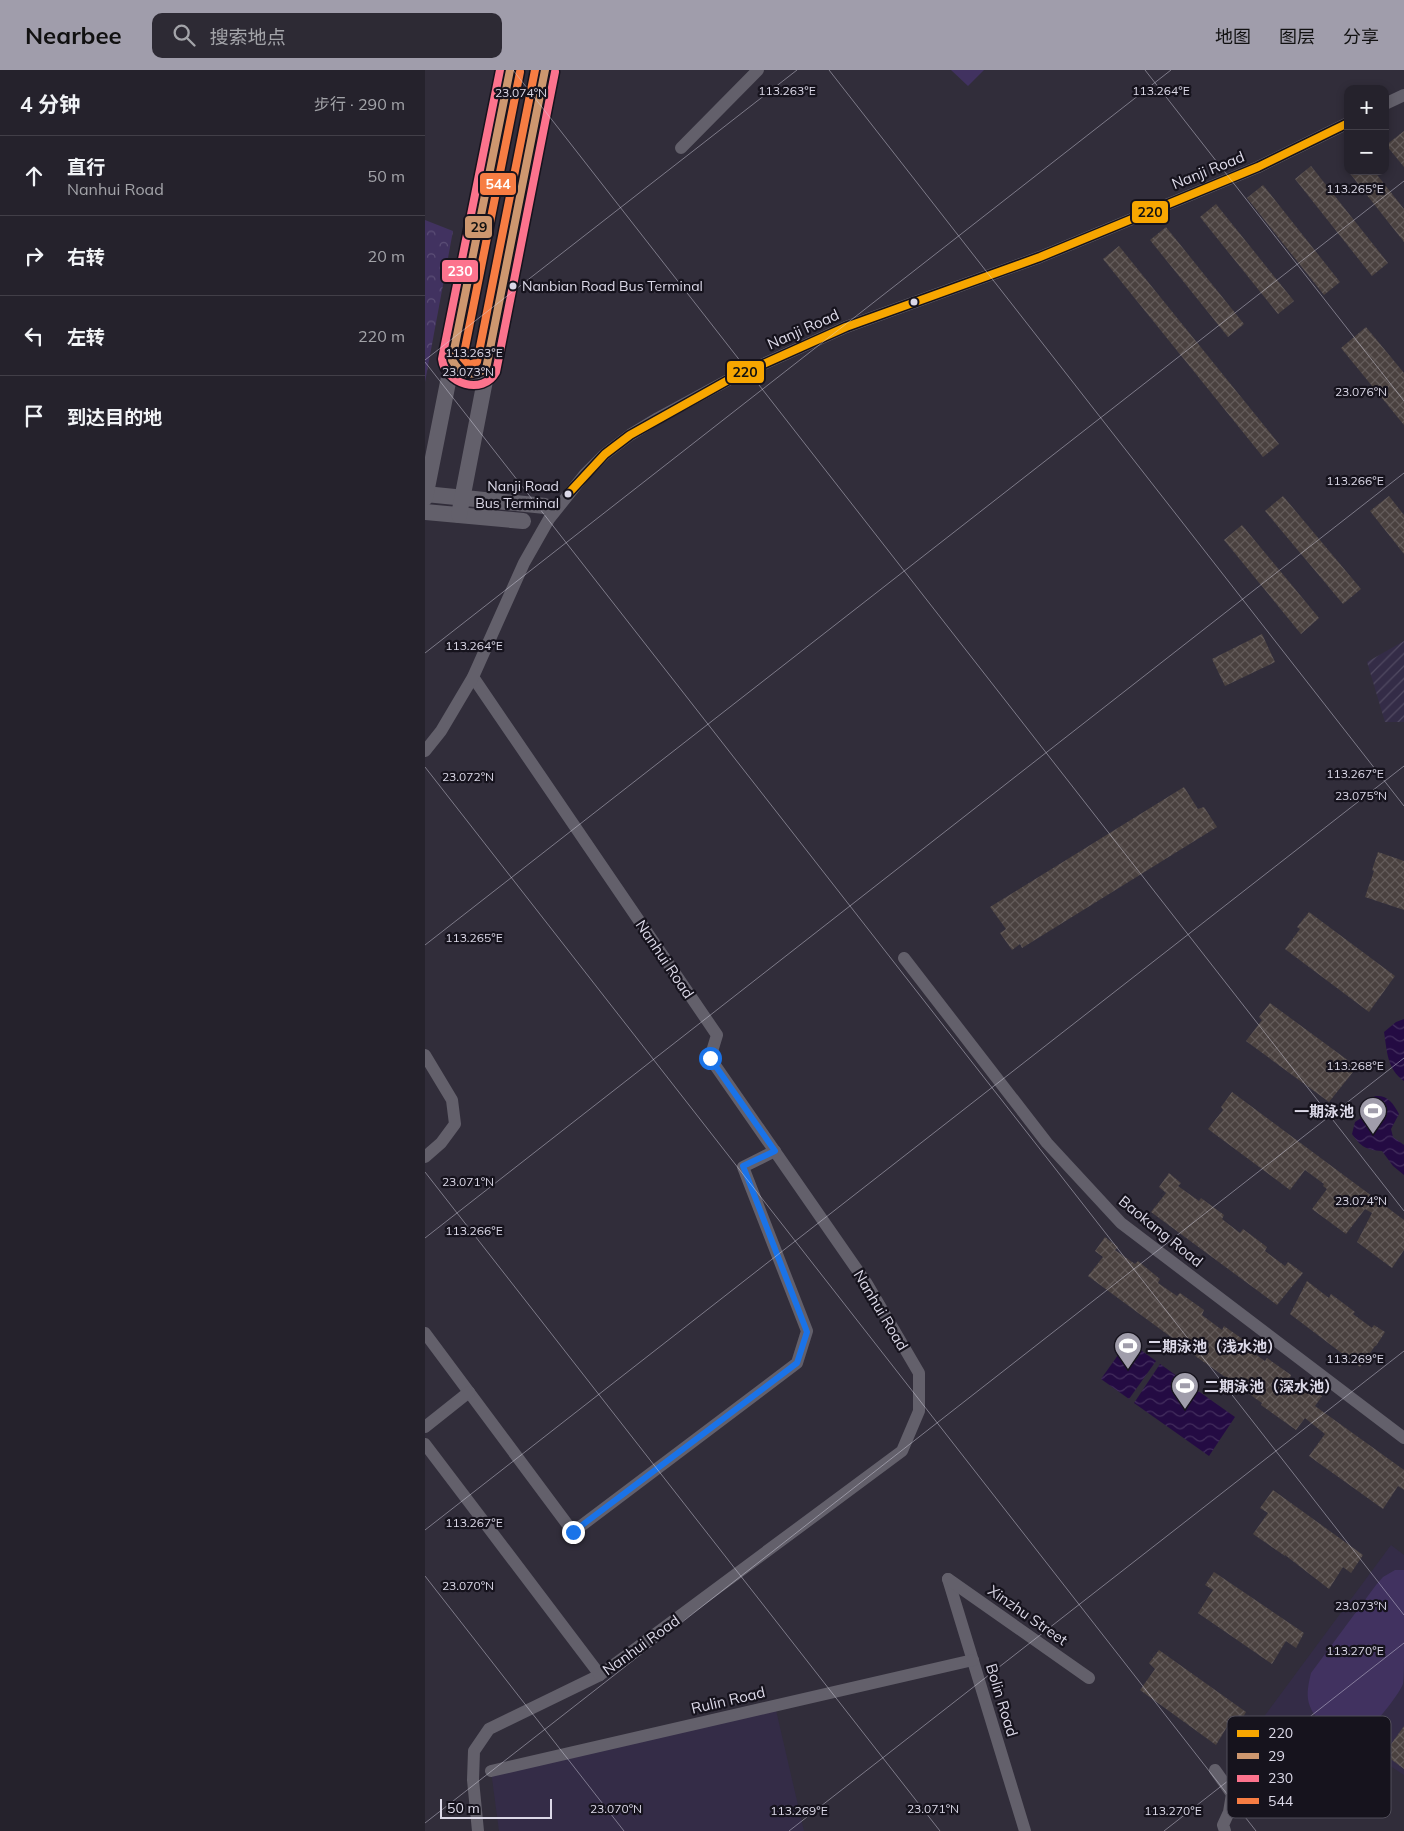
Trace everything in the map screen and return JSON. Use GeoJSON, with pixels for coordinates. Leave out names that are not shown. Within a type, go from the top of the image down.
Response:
{"type":"FeatureCollection","features":[{"type":"Feature","properties":{"kind":"street"},"geometry":{"type":"LineString","coordinates":[[509,70],[425,496],[545,506]]}},
{"type":"Feature","properties":{"kind":"street"},"geometry":{"type":"LineString","coordinates":[[459,515],[545,70]]}},
{"type":"Feature","properties":{"kind":"street"},"geometry":{"type":"LineString","coordinates":[[681,148],[758,70]]}},
{"type":"Feature","properties":{"kind":"street"},"geometry":{"type":"LineString","coordinates":[[1389,102],[1404,95]]}},
{"type":"Feature","properties":{"kind":"street","name":"Nanji Road"},"geometry":{"type":"LineString","coordinates":[[425,750],[441,731],[473,677],[524,563],[549,519],[585,474],[605,454],[658,418],[730,379],[846,327],[1040,257],[1258,167],[1344,125]]}},
{"type":"Feature","properties":{"kind":"street"},"geometry":{"type":"LineString","coordinates":[[452,360],[456,367],[465,375],[473,376],[486,369]]}},
{"type":"Feature","properties":{"kind":"street"},"geometry":{"type":"LineString","coordinates":[[425,446],[440,423]]}},
{"type":"Feature","properties":{"kind":"street"},"geometry":{"type":"LineString","coordinates":[[425,512],[523,521]]}},
{"type":"Feature","properties":{"kind":"street","name":"Nanhui Road"},"geometry":{"type":"LineString","coordinates":[[473,677],[717,1035],[710,1058],[867,1284],[919,1373],[919,1411],[902,1451],[600,1675],[489,1729],[474,1751],[473,1780],[478,1831]]}},
{"type":"Feature","properties":{"kind":"street","name":"Baokang Road"},"geometry":{"type":"LineString","coordinates":[[904,958],[1047,1143],[1121,1223],[1404,1438]]}},
{"type":"Feature","properties":{"kind":"street"},"geometry":{"type":"LineString","coordinates":[[425,1056],[452,1100],[455,1124],[441,1143],[425,1156]]}},
{"type":"Feature","properties":{"kind":"street"},"geometry":{"type":"LineString","coordinates":[[425,1333],[573,1532],[797,1363],[807,1332],[743,1166],[775,1151]]}},
{"type":"Feature","properties":{"kind":"street"},"geometry":{"type":"LineString","coordinates":[[425,1427],[469,1392]]}},
{"type":"Feature","properties":{"kind":"street"},"geometry":{"type":"LineString","coordinates":[[425,1444],[600,1675]]}},
{"type":"Feature","properties":{"kind":"street","name":"Bolin Road"},"geometry":{"type":"LineString","coordinates":[[948,1579],[1025,1831]]}},
{"type":"Feature","properties":{"kind":"street","name":"Xinzhu Street"},"geometry":{"type":"LineString","coordinates":[[948,1579],[1089,1678]]}},
{"type":"Feature","properties":{"kind":"street","name":"Rulin Road"},"geometry":{"type":"LineString","coordinates":[[491,1771],[973,1660]]}},
{"type":"Feature","properties":{"kind":"street"},"geometry":{"type":"LineString","coordinates":[[1215,1770],[1227,1787]]}},
{"type":"Feature","properties":{"kind":"street"},"geometry":{"type":"LineString","coordinates":[[1225,1831],[1223,1825],[1227,1816]]}},
{"type":"Feature","properties":{"kind":"shaded area"},"geometry":{"type":"Polygon","coordinates":[[[1404,641],[1404,722],[1385,722],[1367,662],[1404,641]]]}},
{"type":"Feature","properties":{"kind":"shaded area"},"geometry":{"type":"Polygon","coordinates":[[[1391,1545],[1404,1555],[1404,1775],[1391,1766],[1391,1716],[1264,1716],[1391,1545]]]}},
{"type":"Feature","properties":{"kind":"shaded area"},"geometry":{"type":"Polygon","coordinates":[[[776,1710],[804,1831],[499,1831],[491,1771],[776,1710]]]}},
{"type":"Feature","properties":{"kind":"green space"},"geometry":{"type":"Polygon","coordinates":[[[951,70],[984,70],[968,86],[951,70]]]}},
{"type":"Feature","properties":{"kind":"green space"},"geometry":{"type":"Polygon","coordinates":[[[425,220],[453,231],[425,382],[425,220]]]}},
{"type":"Feature","properties":{"kind":"green space"},"geometry":{"type":"Polygon","coordinates":[[[1395,1570],[1404,1570],[1403,1684],[1380,1716],[1316,1716],[1308,1699],[1311,1673],[1383,1577],[1395,1570]]]}},
{"type":"Feature","properties":{"kind":"water"},"geometry":{"type":"Polygon","coordinates":[[[1404,1019],[1404,1081],[1398,1076],[1391,1065],[1384,1032],[1396,1022],[1404,1019]]]}},
{"type":"Feature","properties":{"kind":"water","name":"一期泳池"},"geometry":{"type":"Polygon","coordinates":[[[1375,1096],[1390,1100],[1399,1114],[1391,1129],[1393,1137],[1404,1145],[1404,1175],[1393,1166],[1382,1151],[1364,1147],[1352,1134],[1355,1122],[1361,1118],[1364,1107],[1375,1096]]]}},
{"type":"Feature","properties":{"kind":"water","name":"二期泳池（浅水池）"},"geometry":{"type":"Polygon","coordinates":[[[1128,1341],[1156,1361],[1129,1399],[1101,1379],[1128,1341]]]}},
{"type":"Feature","properties":{"kind":"water","name":"二期泳池（深水池）"},"geometry":{"type":"Polygon","coordinates":[[[1160,1364],[1235,1417],[1209,1456],[1134,1403],[1160,1364]]]}},
{"type":"Feature","properties":{"kind":"building"},"geometry":{"type":"Polygon","coordinates":[[[1404,131],[1404,167],[1389,149],[1389,143],[1404,131]]]}},
{"type":"Feature","properties":{"kind":"building"},"geometry":{"type":"Polygon","coordinates":[[[1311,166],[1388,263],[1372,276],[1295,179],[1311,166]]]}},
{"type":"Feature","properties":{"kind":"building"},"geometry":{"type":"Polygon","coordinates":[[[1351,175],[1377,175],[1404,209],[1404,242],[1351,175]]]}},
{"type":"Feature","properties":{"kind":"building"},"geometry":{"type":"Polygon","coordinates":[[[1263,185],[1340,282],[1324,295],[1247,198],[1263,185]]]}},
{"type":"Feature","properties":{"kind":"building"},"geometry":{"type":"Polygon","coordinates":[[[1216,204],[1294,301],[1278,314],[1200,217],[1216,204]]]}},
{"type":"Feature","properties":{"kind":"building"},"geometry":{"type":"Polygon","coordinates":[[[1166,227],[1244,324],[1228,337],[1150,240],[1166,227]]]}},
{"type":"Feature","properties":{"kind":"building"},"geometry":{"type":"Polygon","coordinates":[[[1119,246],[1279,444],[1263,457],[1103,259],[1119,246]]]}},
{"type":"Feature","properties":{"kind":"building"},"geometry":{"type":"Polygon","coordinates":[[[1366,327],[1404,373],[1404,425],[1341,348],[1366,327]]]}},
{"type":"Feature","properties":{"kind":"building"},"geometry":{"type":"Polygon","coordinates":[[[1283,496],[1361,589],[1343,604],[1265,511],[1283,496]]]}},
{"type":"Feature","properties":{"kind":"building"},"geometry":{"type":"Polygon","coordinates":[[[1389,496],[1404,515],[1404,554],[1370,511],[1389,496]]]}},
{"type":"Feature","properties":{"kind":"building"},"geometry":{"type":"Polygon","coordinates":[[[1242,525],[1319,618],[1301,634],[1224,540],[1242,525]]]}},
{"type":"Feature","properties":{"kind":"building"},"geometry":{"type":"Polygon","coordinates":[[[1262,634],[1275,662],[1225,686],[1212,659],[1262,634]]]}},
{"type":"Feature","properties":{"kind":"building"},"geometry":{"type":"Polygon","coordinates":[[[1184,787],[1198,809],[1204,807],[1217,827],[1022,948],[1020,944],[1012,950],[1000,933],[1006,929],[990,907],[1184,787]]]}},
{"type":"Feature","properties":{"kind":"building"},"geometry":{"type":"Polygon","coordinates":[[[1378,852],[1404,861],[1404,910],[1365,897],[1378,852]]]}},
{"type":"Feature","properties":{"kind":"building"},"geometry":{"type":"Polygon","coordinates":[[[1309,912],[1395,976],[1369,1012],[1285,949],[1300,929],[1297,927],[1309,912]]]}},
{"type":"Feature","properties":{"kind":"building"},"geometry":{"type":"Polygon","coordinates":[[[1270,1003],[1357,1067],[1329,1102],[1246,1041],[1262,1020],[1259,1017],[1270,1003]]]}},
{"type":"Feature","properties":{"kind":"building"},"geometry":{"type":"Polygon","coordinates":[[[1232,1092],[1404,1220],[1404,1250],[1392,1268],[1357,1242],[1372,1213],[1365,1209],[1346,1234],[1312,1209],[1327,1189],[1323,1186],[1324,1184],[1305,1170],[1290,1190],[1208,1129],[1223,1110],[1221,1107],[1232,1092]]]}},
{"type":"Feature","properties":{"kind":"building"},"geometry":{"type":"Polygon","coordinates":[[[1169,1173],[1181,1183],[1178,1186],[1199,1201],[1201,1198],[1224,1215],[1222,1219],[1240,1233],[1243,1229],[1267,1247],[1265,1251],[1285,1266],[1288,1262],[1303,1273],[1277,1305],[1151,1212],[1166,1193],[1159,1187],[1169,1173]]]}},
{"type":"Feature","properties":{"kind":"building"},"geometry":{"type":"Polygon","coordinates":[[[1105,1237],[1118,1247],[1115,1250],[1135,1264],[1138,1261],[1160,1279],[1158,1283],[1177,1296],[1180,1293],[1204,1310],[1202,1315],[1222,1330],[1224,1326],[1248,1343],[1245,1347],[1265,1361],[1267,1358],[1291,1375],[1290,1378],[1309,1392],[1311,1389],[1322,1396],[1315,1406],[1404,1470],[1404,1490],[1398,1486],[1383,1509],[1309,1456],[1325,1434],[1305,1418],[1296,1430],[1088,1276],[1103,1257],[1095,1251],[1105,1237]]]}},
{"type":"Feature","properties":{"kind":"building"},"geometry":{"type":"Polygon","coordinates":[[[1307,1281],[1329,1298],[1331,1294],[1372,1328],[1374,1325],[1385,1332],[1360,1367],[1290,1314],[1307,1281]]]}},
{"type":"Feature","properties":{"kind":"building"},"geometry":{"type":"Polygon","coordinates":[[[1273,1490],[1363,1555],[1351,1573],[1343,1567],[1329,1589],[1285,1555],[1253,1534],[1268,1513],[1260,1508],[1273,1490]]]}},
{"type":"Feature","properties":{"kind":"building"},"geometry":{"type":"Polygon","coordinates":[[[1214,1572],[1304,1633],[1296,1648],[1286,1641],[1272,1664],[1198,1613],[1213,1590],[1205,1585],[1214,1572]]]}},
{"type":"Feature","properties":{"kind":"building"},"geometry":{"type":"Polygon","coordinates":[[[1159,1650],[1246,1712],[1244,1716],[1227,1716],[1227,1727],[1216,1745],[1140,1690],[1155,1669],[1149,1663],[1159,1650]]]}},
{"type":"Feature","properties":{"kind":"building"},"geometry":{"type":"Polygon","coordinates":[[[1404,1726],[1404,1769],[1391,1759],[1391,1744],[1404,1726]]]}},
{"type":"Feature","properties":{"kind":"transit line","name":"230"},"geometry":{"type":"LineString","coordinates":[[500,70],[442,359],[450,375],[465,384],[474,385],[483,384],[496,372],[555,72]]}},
{"type":"Feature","properties":{"kind":"transit line","name":"29"},"geometry":{"type":"LineString","coordinates":[[510,70],[452,360],[466,374],[486,369],[545,70]]}},
{"type":"Feature","properties":{"kind":"transit line","name":"544"},"geometry":{"type":"LineString","coordinates":[[520,72],[463,358],[469,365],[477,362],[535,70]]}},
{"type":"Feature","properties":{"kind":"transit line","name":"220"},"geometry":{"type":"LineString","coordinates":[[568,494],[605,454],[630,435],[730,379],[846,327],[1040,257],[1258,167],[1344,125]]}},
{"type":"Feature","properties":{"kind":"place","name":"Nanbian Road Bus Terminal"},"geometry":{"type":"Point","coordinates":[513,286]}},
{"type":"Feature","properties":{"kind":"place","name":"Nanji Road Bus Terminal"},"geometry":{"type":"Point","coordinates":[568,494]}},
{"type":"Feature","properties":{"kind":"place","name":"一期泳池"},"geometry":{"type":"Point","coordinates":[1373,1135]}},
{"type":"Feature","properties":{"kind":"place","name":"二期泳池（浅水池）"},"geometry":{"type":"Point","coordinates":[1128,1370]}},
{"type":"Feature","properties":{"kind":"place","name":"二期泳池（深水池）"},"geometry":{"type":"Point","coordinates":[1185,1410]}},
{"type":"Feature","properties":{"kind":"route"},"geometry":{"type":"LineString","coordinates":[[573,1532],[797,1363],[807,1332],[743,1166],[775,1151],[710,1058]]}}]}
